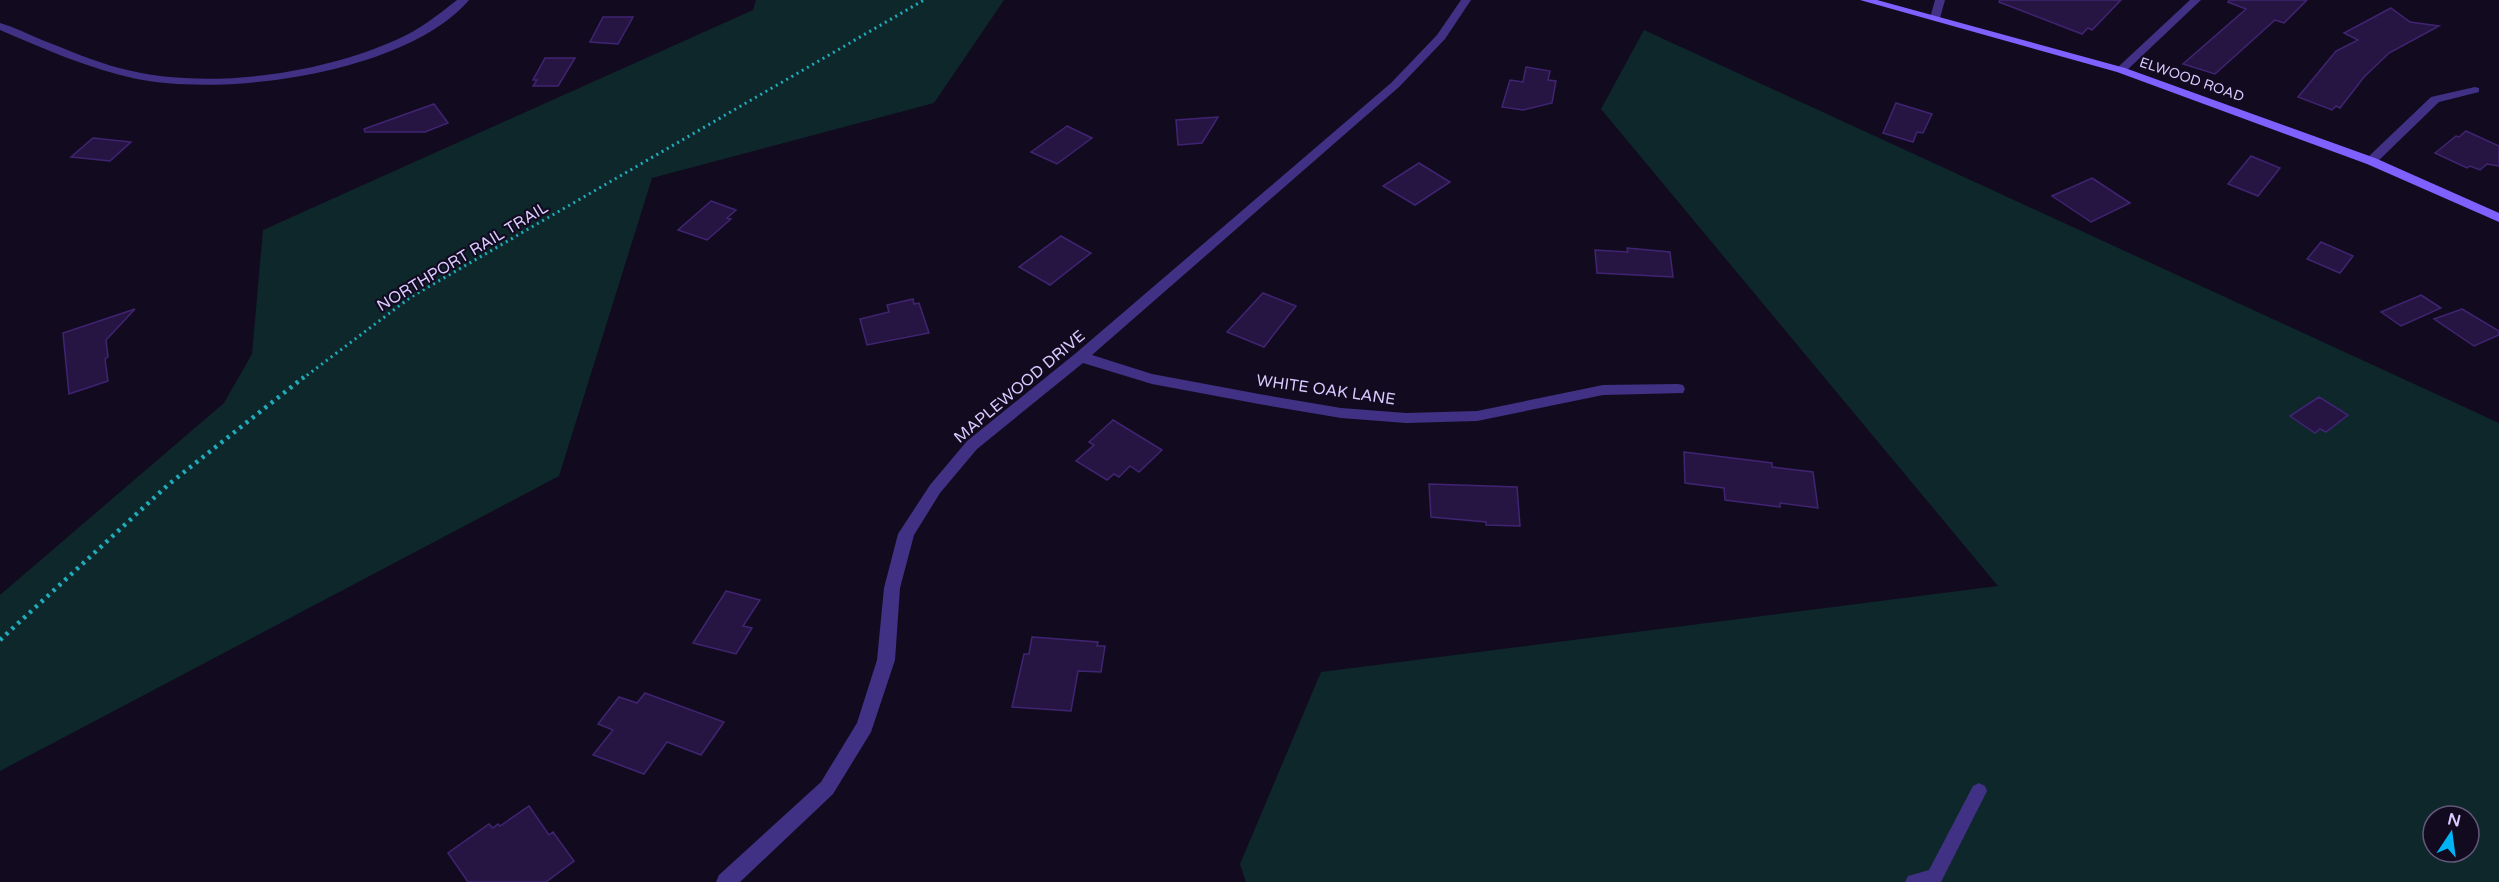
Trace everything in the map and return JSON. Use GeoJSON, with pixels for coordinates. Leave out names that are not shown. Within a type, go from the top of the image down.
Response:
{"type":"FeatureCollection","features":[{"type":"Feature","properties":{"kind":"main road","name":"ELWOOD ROAD"},"geometry":{"type":"LineString","coordinates":[[1865,0],[2121,70],[2371,161],[2499,218]]}},
{"type":"Feature","properties":{"kind":"street"},"geometry":{"type":"LineString","coordinates":[[0,26],[113,70],[159,80],[213,81],[259,78],[315,70],[371,54],[419,34],[464,0]]}},
{"type":"Feature","properties":{"kind":"street","name":"MAPLEWOOD DRIVE"},"geometry":{"type":"LineString","coordinates":[[726,882],[827,788],[865,726],[886,660],[892,588],[906,534],[935,489],[972,445],[1081,357],[1395,85],[1441,37],[1466,0]]}},
{"type":"Feature","properties":{"kind":"street"},"geometry":{"type":"LineString","coordinates":[[1935,18],[1940,0]]}},
{"type":"Feature","properties":{"kind":"street"},"geometry":{"type":"LineString","coordinates":[[2121,70],[2196,0]]}},
{"type":"Feature","properties":{"kind":"street"},"geometry":{"type":"LineString","coordinates":[[2371,161],[2435,99],[2475,90]]}},
{"type":"Feature","properties":{"kind":"street","name":"WHITE OAK LANE"},"geometry":{"type":"LineString","coordinates":[[1081,357],[1152,379],[1341,413],[1406,418],[1477,416],[1603,390],[1678,389]]}},
{"type":"Feature","properties":{"kind":"lane"},"geometry":{"type":"LineString","coordinates":[[1914,882],[1933,879],[1979,791]]}},
{"type":"Feature","properties":{"kind":"path","name":"NORTHPORT RAIL TRAIL"},"geometry":{"type":"LineString","coordinates":[[0,640],[169,484],[341,348],[411,297],[924,0]]}},
{"type":"Feature","properties":{"kind":"green space"},"geometry":{"type":"Polygon","coordinates":[[[756,0],[1004,0],[934,103],[652,178],[559,476],[0,771],[0,595],[224,403],[252,354],[263,230],[753,10],[756,0]]]}},
{"type":"Feature","properties":{"kind":"green space"},"geometry":{"type":"Polygon","coordinates":[[[1644,30],[2499,423],[2499,882],[1246,882],[1240,864],[1321,672],[1998,586],[1601,109],[1644,30]]]}},
{"type":"Feature","properties":{"kind":"building"},"geometry":{"type":"Polygon","coordinates":[[[2000,0],[2121,0],[2092,30],[2088,28],[2082,34],[1999,2],[2000,0]]]}},
{"type":"Feature","properties":{"kind":"building"},"geometry":{"type":"Polygon","coordinates":[[[2229,0],[2307,0],[2284,23],[2275,20],[2215,74],[2183,64],[2246,9],[2228,2],[2229,0]]]}},
{"type":"Feature","properties":{"kind":"building"},"geometry":{"type":"Polygon","coordinates":[[[2391,8],[2410,22],[2439,26],[2389,53],[2364,77],[2340,108],[2336,106],[2332,110],[2298,97],[2336,51],[2358,40],[2344,33],[2391,8]]]}},
{"type":"Feature","properties":{"kind":"building"},"geometry":{"type":"Polygon","coordinates":[[[603,17],[633,17],[618,44],[590,42],[603,17]]]}},
{"type":"Feature","properties":{"kind":"building"},"geometry":{"type":"Polygon","coordinates":[[[545,58],[575,58],[558,86],[533,86],[537,80],[533,80],[545,58]]]}},
{"type":"Feature","properties":{"kind":"building"},"geometry":{"type":"Polygon","coordinates":[[[1526,67],[1550,71],[1548,80],[1556,81],[1552,103],[1523,110],[1502,107],[1510,80],[1523,82],[1526,67]]]}},
{"type":"Feature","properties":{"kind":"building"},"geometry":{"type":"Polygon","coordinates":[[[1896,103],[1932,114],[1923,133],[1917,132],[1913,142],[1883,133],[1896,103]]]}},
{"type":"Feature","properties":{"kind":"building"},"geometry":{"type":"Polygon","coordinates":[[[434,104],[448,123],[425,132],[365,132],[364,129],[434,104]]]}},
{"type":"Feature","properties":{"kind":"building"},"geometry":{"type":"Polygon","coordinates":[[[1218,117],[1202,143],[1178,145],[1176,120],[1218,117]]]}},
{"type":"Feature","properties":{"kind":"building"},"geometry":{"type":"Polygon","coordinates":[[[1067,126],[1092,138],[1057,164],[1031,152],[1067,126]]]}},
{"type":"Feature","properties":{"kind":"building"},"geometry":{"type":"Polygon","coordinates":[[[2466,131],[2499,146],[2499,166],[2487,164],[2480,170],[2470,166],[2467,168],[2435,153],[2466,131]]]}},
{"type":"Feature","properties":{"kind":"building"},"geometry":{"type":"Polygon","coordinates":[[[93,138],[131,142],[110,161],[71,157],[93,138]]]}},
{"type":"Feature","properties":{"kind":"building"},"geometry":{"type":"Polygon","coordinates":[[[2251,156],[2280,168],[2258,196],[2228,184],[2251,156]]]}},
{"type":"Feature","properties":{"kind":"building"},"geometry":{"type":"Polygon","coordinates":[[[1419,163],[1450,182],[1415,205],[1383,186],[1419,163]]]}},
{"type":"Feature","properties":{"kind":"building"},"geometry":{"type":"Polygon","coordinates":[[[2092,178],[2130,203],[2091,222],[2052,196],[2092,178]]]}},
{"type":"Feature","properties":{"kind":"building"},"geometry":{"type":"Polygon","coordinates":[[[711,201],[736,210],[727,218],[731,219],[707,240],[678,230],[711,201]]]}},
{"type":"Feature","properties":{"kind":"building"},"geometry":{"type":"Polygon","coordinates":[[[1061,236],[1091,253],[1050,285],[1019,267],[1061,236]]]}},
{"type":"Feature","properties":{"kind":"building"},"geometry":{"type":"Polygon","coordinates":[[[2321,242],[2353,256],[2340,273],[2307,259],[2321,242]]]}},
{"type":"Feature","properties":{"kind":"building"},"geometry":{"type":"Polygon","coordinates":[[[1627,248],[1670,252],[1673,277],[1597,273],[1595,250],[1628,252],[1627,248]]]}},
{"type":"Feature","properties":{"kind":"building"},"geometry":{"type":"Polygon","coordinates":[[[1263,293],[1296,306],[1264,347],[1227,332],[1263,293]]]}},
{"type":"Feature","properties":{"kind":"building"},"geometry":{"type":"Polygon","coordinates":[[[2421,295],[2441,308],[2401,326],[2381,312],[2421,295]]]}},
{"type":"Feature","properties":{"kind":"building"},"geometry":{"type":"Polygon","coordinates":[[[913,299],[914,304],[919,303],[929,333],[867,345],[860,319],[889,312],[887,305],[913,299]]]}},
{"type":"Feature","properties":{"kind":"building"},"geometry":{"type":"Polygon","coordinates":[[[135,309],[106,340],[108,357],[105,359],[108,381],[69,394],[63,333],[135,309]]]}},
{"type":"Feature","properties":{"kind":"building"},"geometry":{"type":"Polygon","coordinates":[[[2462,309],[2499,331],[2499,335],[2474,346],[2434,319],[2462,309]]]}},
{"type":"Feature","properties":{"kind":"building"},"geometry":{"type":"Polygon","coordinates":[[[2319,397],[2348,415],[2326,432],[2320,429],[2315,433],[2290,416],[2319,397]]]}},
{"type":"Feature","properties":{"kind":"building"},"geometry":{"type":"Polygon","coordinates":[[[1113,420],[1162,450],[1139,472],[1130,466],[1119,477],[1114,474],[1107,480],[1076,461],[1094,445],[1089,442],[1113,420]]]}},
{"type":"Feature","properties":{"kind":"building"},"geometry":{"type":"Polygon","coordinates":[[[1684,452],[1772,463],[1772,467],[1813,472],[1818,508],[1780,503],[1780,507],[1725,500],[1724,488],[1685,483],[1684,452]]]}},
{"type":"Feature","properties":{"kind":"building"},"geometry":{"type":"Polygon","coordinates":[[[1429,484],[1517,487],[1520,526],[1486,525],[1486,522],[1431,517],[1429,484]]]}},
{"type":"Feature","properties":{"kind":"building"},"geometry":{"type":"Polygon","coordinates":[[[726,591],[760,600],[743,626],[752,628],[736,654],[693,643],[726,591]]]}},
{"type":"Feature","properties":{"kind":"building"},"geometry":{"type":"Polygon","coordinates":[[[1032,637],[1098,642],[1097,646],[1105,646],[1101,672],[1078,671],[1071,711],[1012,707],[1024,654],[1029,654],[1032,637]]]}},
{"type":"Feature","properties":{"kind":"building"},"geometry":{"type":"Polygon","coordinates":[[[645,693],[724,722],[701,755],[667,742],[644,774],[593,755],[613,730],[598,724],[619,697],[637,703],[645,693]]]}},
{"type":"Feature","properties":{"kind":"building"},"geometry":{"type":"Polygon","coordinates":[[[529,806],[549,835],[553,832],[574,861],[546,882],[468,882],[448,853],[489,824],[493,828],[498,824],[500,826],[529,806]]]}}]}
